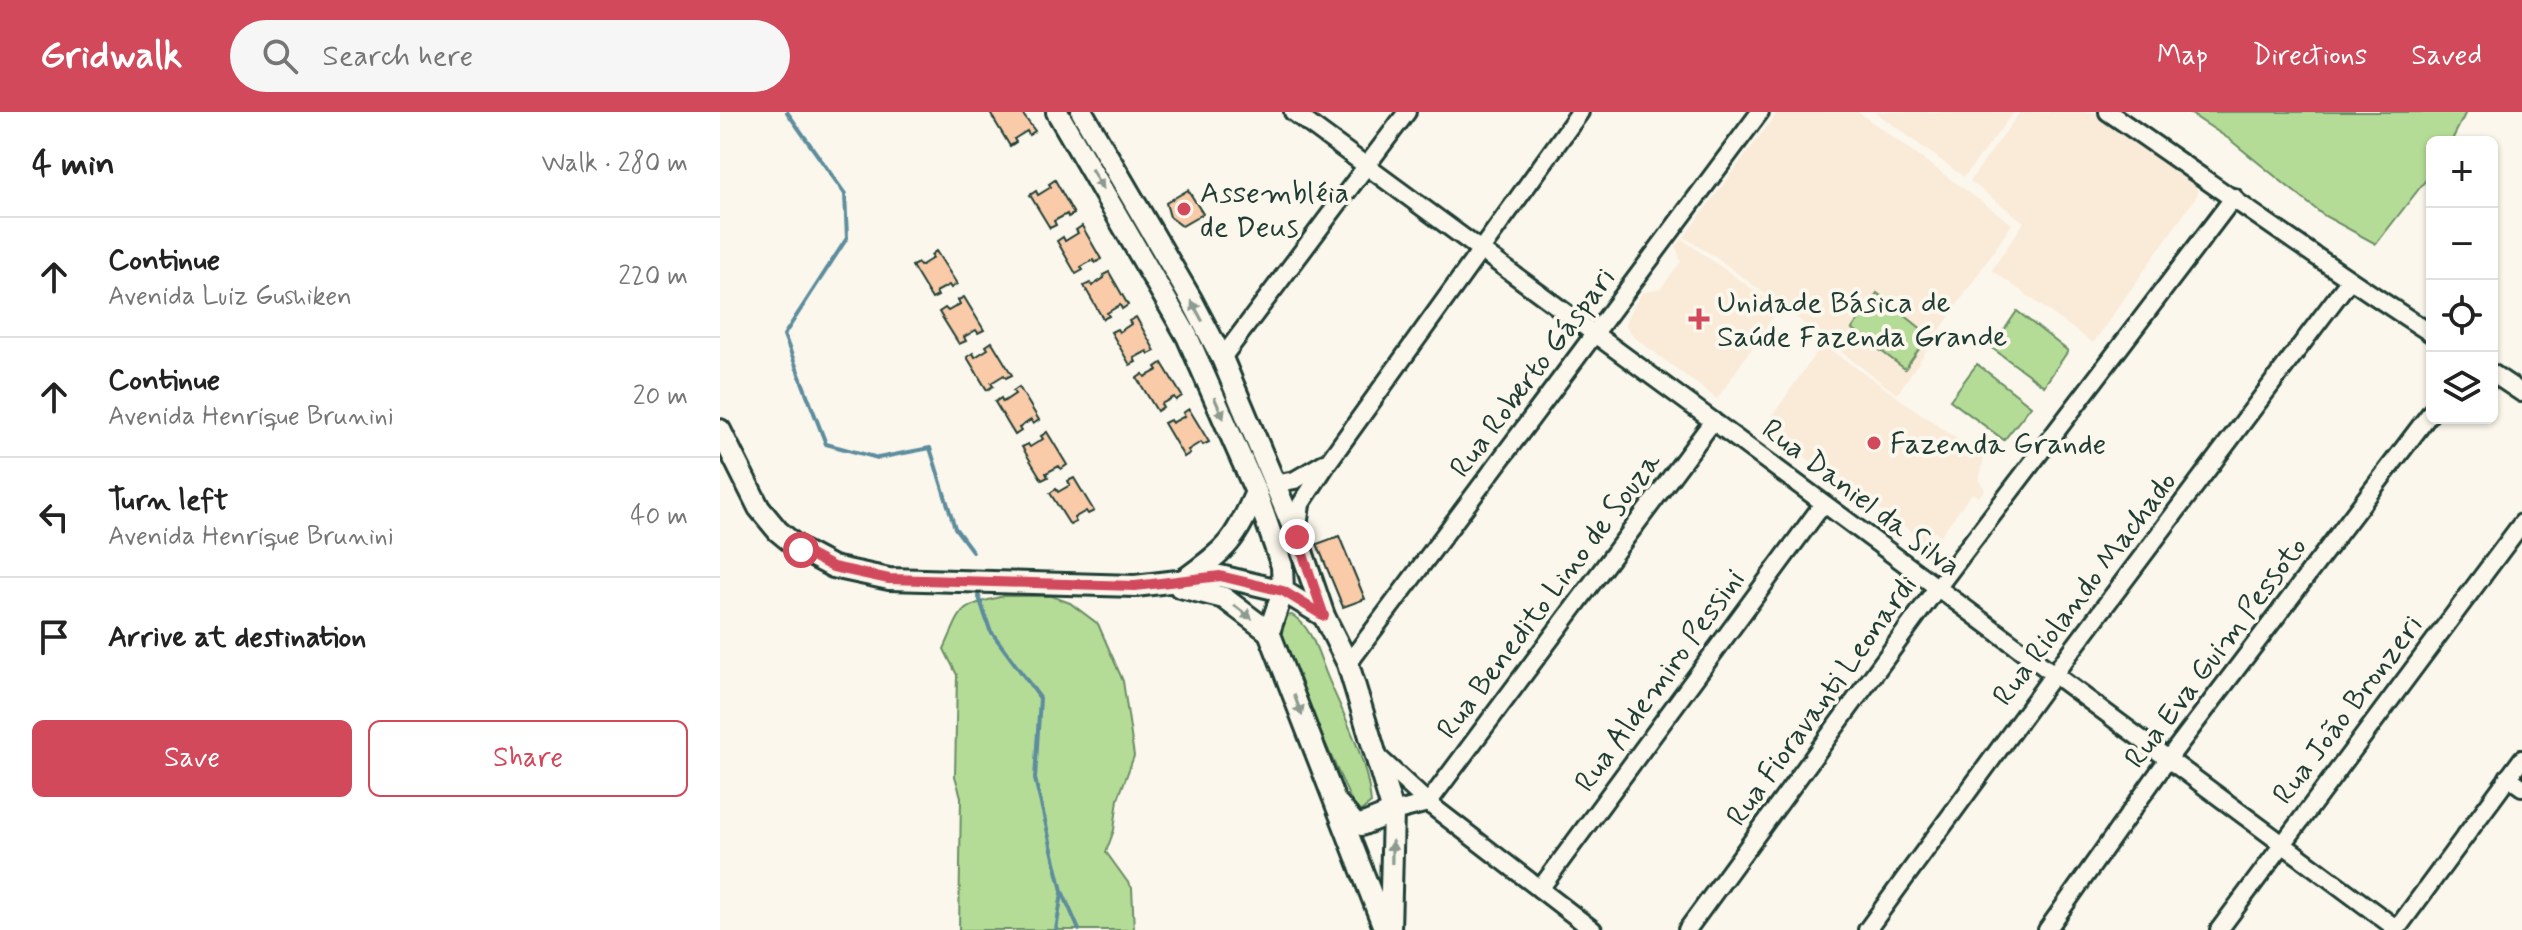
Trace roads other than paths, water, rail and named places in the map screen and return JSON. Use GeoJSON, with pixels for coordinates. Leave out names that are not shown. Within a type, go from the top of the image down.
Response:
{"type":"FeatureCollection","features":[{"type":"Feature","properties":{"kind":"main road"},"geometry":{"type":"LineString","coordinates":[[1057,112],[1187,336],[1265,488],[1297,537],[1324,616],[1348,664],[1393,812],[1387,930]]}},
{"type":"Feature","properties":{"kind":"main road"},"geometry":{"type":"LineString","coordinates":[[1082,112],[1222,358],[1265,488],[1279,553],[1283,591],[1269,632]]}},
{"type":"Feature","properties":{"kind":"main road"},"geometry":{"type":"LineString","coordinates":[[720,430],[759,508],[778,531],[801,550],[833,567],[889,579],[1135,586],[1220,576],[1283,591],[1324,616]]}},
{"type":"Feature","properties":{"kind":"main road"},"geometry":{"type":"LineString","coordinates":[[1182,581],[1223,552],[1265,488]]}},
{"type":"Feature","properties":{"kind":"main road"},"geometry":{"type":"LineString","coordinates":[[1160,584],[1224,598],[1269,632],[1387,930]]}},
{"type":"Feature","properties":{"kind":"main road"},"geometry":{"type":"LineString","coordinates":[[1331,795],[1357,824],[1370,823],[1393,812]]}},
{"type":"Feature","properties":{"kind":"street","name":"Rua Daniel da Silva"},"geometry":{"type":"LineString","coordinates":[[1293,112],[2397,929]]}},
{"type":"Feature","properties":{"kind":"street"},"geometry":{"type":"LineString","coordinates":[[1222,358],[1407,112]]}},
{"type":"Feature","properties":{"kind":"street"},"geometry":{"type":"LineString","coordinates":[[1297,537],[1301,504],[1329,461],[1580,112]]}},
{"type":"Feature","properties":{"kind":"street","name":"Rua Roberto Gáspari"},"geometry":{"type":"LineString","coordinates":[[1348,664],[1760,112]]}},
{"type":"Feature","properties":{"kind":"street"},"geometry":{"type":"LineString","coordinates":[[2108,112],[2234,197],[2349,281],[2426,330]]}},
{"type":"Feature","properties":{"kind":"street","name":"Rua Fioravanti Leonardi"},"geometry":{"type":"LineString","coordinates":[[1687,930],[1937,588],[2234,197]]}},
{"type":"Feature","properties":{"kind":"street","name":"Rua Riolando Machado"},"geometry":{"type":"LineString","coordinates":[[1867,930],[2054,674],[2349,281]]}},
{"type":"Feature","properties":{"kind":"street"},"geometry":{"type":"LineString","coordinates":[[2498,377],[2522,393]]}},
{"type":"Feature","properties":{"kind":"street","name":"Rua Eva Guim Pessoto"},"geometry":{"type":"LineString","coordinates":[[2047,930],[2168,759],[2426,419]]}},
{"type":"Feature","properties":{"kind":"street","name":"Rua Benedito Lino de Souza"},"geometry":{"type":"LineString","coordinates":[[1428,803],[1713,421]]}},
{"type":"Feature","properties":{"kind":"street"},"geometry":{"type":"LineString","coordinates":[[1265,488],[1295,480],[1329,461]]}},
{"type":"Feature","properties":{"kind":"street","name":"Rua Aldemiro Pessini"},"geometry":{"type":"LineString","coordinates":[[1540,889],[1823,504]]}},
{"type":"Feature","properties":{"kind":"street","name":"Rua João Bronzeri"},"geometry":{"type":"LineString","coordinates":[[2219,930],[2522,523]]}},
{"type":"Feature","properties":{"kind":"street"},"geometry":{"type":"LineString","coordinates":[[1377,756],[1428,803],[1593,930]]}},
{"type":"Feature","properties":{"kind":"street"},"geometry":{"type":"LineString","coordinates":[[2397,929],[2515,782],[2522,759]]}},
{"type":"Feature","properties":{"kind":"street"},"geometry":{"type":"LineString","coordinates":[[1393,812],[1428,803]]}},
{"type":"Feature","properties":{"kind":"waterway"},"geometry":{"type":"LineString","coordinates":[[787,112],[845,194],[847,238],[784,335],[826,444],[878,458],[930,448],[955,528],[973,552]]}},
{"type":"Feature","properties":{"kind":"waterway"},"geometry":{"type":"LineString","coordinates":[[978,594],[990,630],[1040,698],[1035,779],[1062,891],[1079,930]]}},
{"type":"Feature","properties":{"kind":"waterway"},"geometry":{"type":"LineString","coordinates":[[1056,930],[1062,893]]}},
{"type":"Feature","properties":{"kind":"place","name":"Assembléia de Deus"},"geometry":{"type":"Point","coordinates":[1184,209]}},
{"type":"Feature","properties":{"kind":"place","name":"Unidade Básica de Saúde Fazenda Grande"},"geometry":{"type":"Point","coordinates":[1699,319]}},
{"type":"Feature","properties":{"kind":"place","name":"Fazenda Grande"},"geometry":{"type":"Point","coordinates":[1874,443]}}]}
